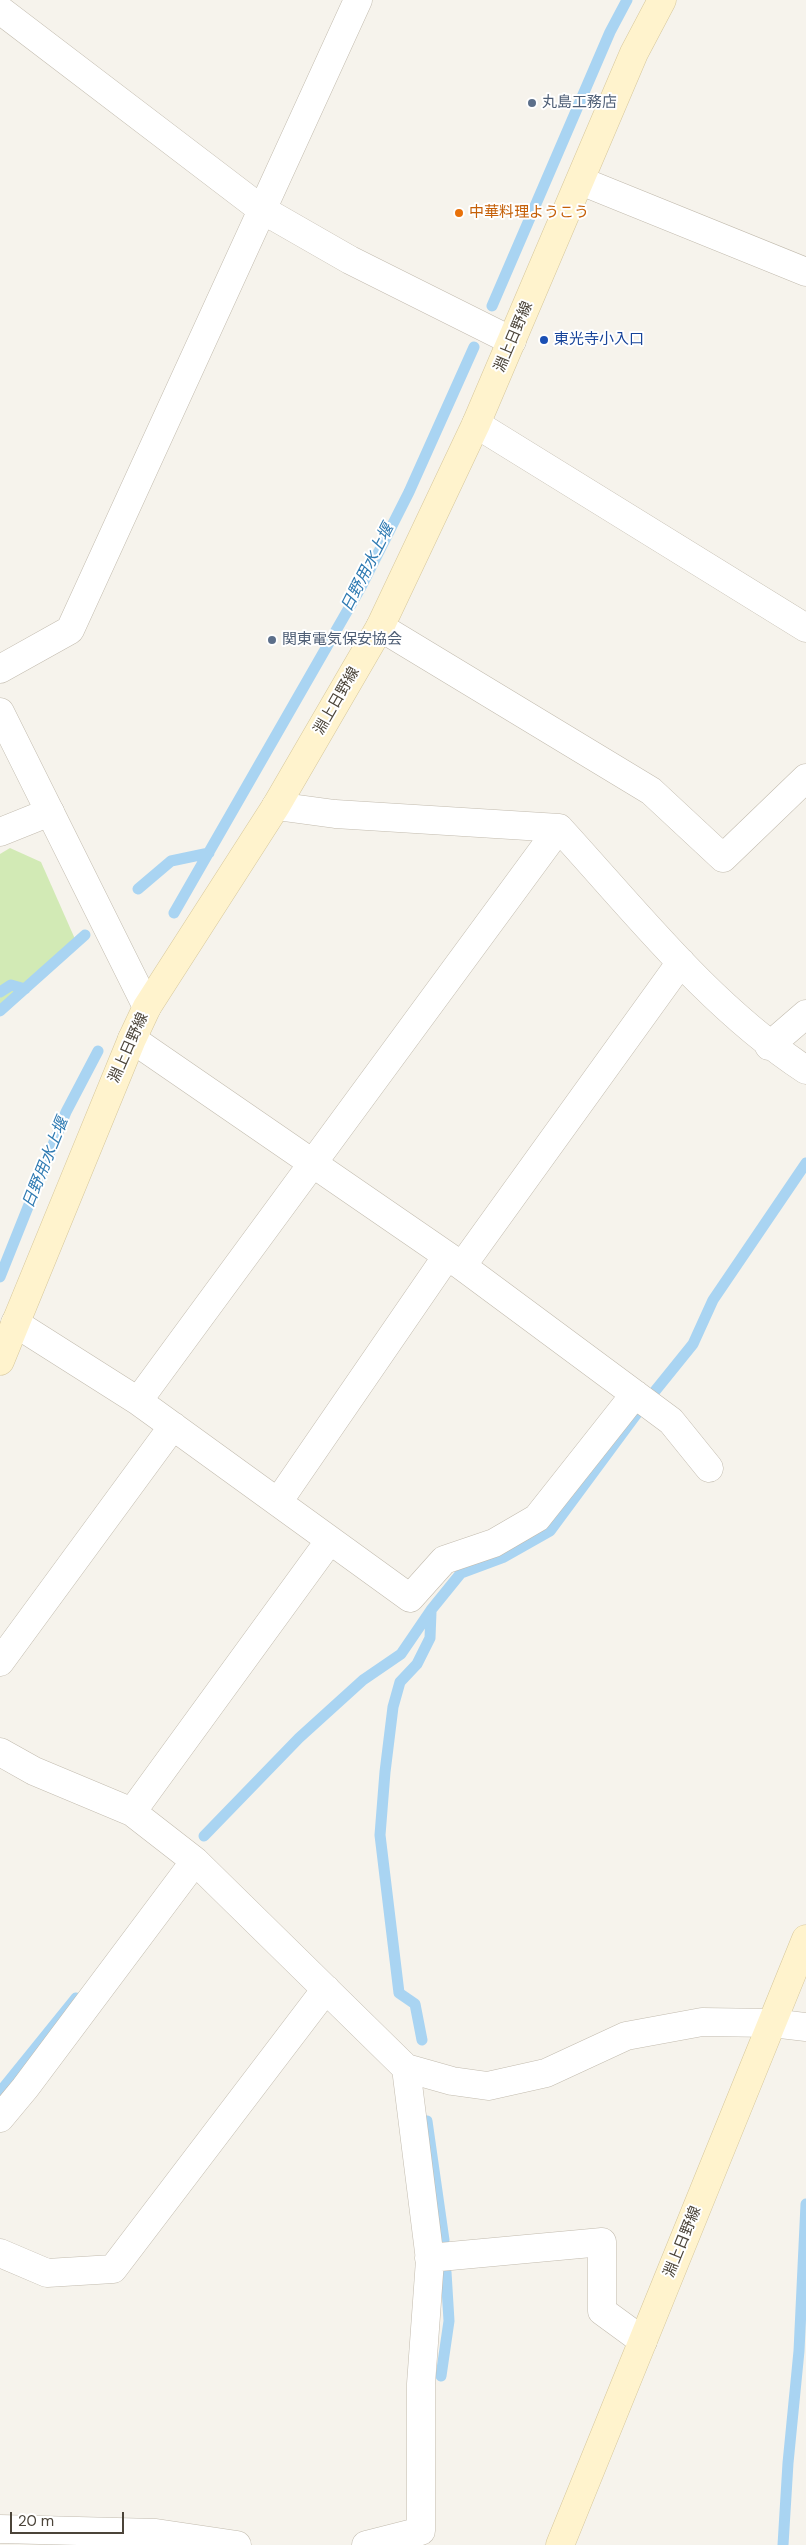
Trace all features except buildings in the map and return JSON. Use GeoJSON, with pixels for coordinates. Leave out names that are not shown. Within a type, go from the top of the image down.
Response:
{"type":"FeatureCollection","features":[{"type":"Feature","properties":{"kind":"main road","name":"淵上日野線"},"geometry":{"type":"LineString","coordinates":[[0,1361],[132,1039],[147,1007],[276,806],[380,627],[476,424],[634,53],[662,0]]}},
{"type":"Feature","properties":{"kind":"main road","name":"淵上日野線"},"geometry":{"type":"LineString","coordinates":[[560,2545],[806,1939]]}},
{"type":"Feature","properties":{"kind":"street"},"geometry":{"type":"LineString","coordinates":[[0,669],[70,630],[358,0]]}},
{"type":"Feature","properties":{"kind":"street"},"geometry":{"type":"LineString","coordinates":[[0,10],[261,209],[350,260],[512,341]]}},
{"type":"Feature","properties":{"kind":"street"},"geometry":{"type":"LineString","coordinates":[[581,181],[806,272]]}},
{"type":"Feature","properties":{"kind":"street"},"geometry":{"type":"LineString","coordinates":[[476,424],[806,628]]}},
{"type":"Feature","properties":{"kind":"street"},"geometry":{"type":"LineString","coordinates":[[380,627],[652,791],[723,858],[806,778]]}},
{"type":"Feature","properties":{"kind":"street"},"geometry":{"type":"LineString","coordinates":[[0,712],[147,1007]]}},
{"type":"Feature","properties":{"kind":"street"},"geometry":{"type":"LineString","coordinates":[[276,806],[336,814],[559,828],[681,962],[769,1046],[806,1070]]}},
{"type":"Feature","properties":{"kind":"street"},"geometry":{"type":"LineString","coordinates":[[0,832],[50,812]]}},
{"type":"Feature","properties":{"kind":"street"},"geometry":{"type":"LineString","coordinates":[[138,1401],[559,828]]}},
{"type":"Feature","properties":{"kind":"street"},"geometry":{"type":"LineString","coordinates":[[278,1502],[455,1261],[681,962]]}},
{"type":"Feature","properties":{"kind":"street"},"geometry":{"type":"LineString","coordinates":[[769,1046],[806,1014]]}},
{"type":"Feature","properties":{"kind":"street"},"geometry":{"type":"LineString","coordinates":[[132,1039],[455,1261],[635,1394],[670,1421],[709,1468]]}},
{"type":"Feature","properties":{"kind":"street"},"geometry":{"type":"LineString","coordinates":[[15,1323],[138,1401],[410,1598],[444,1560],[494,1543],[537,1518],[635,1394]]}},
{"type":"Feature","properties":{"kind":"street"},"geometry":{"type":"LineString","coordinates":[[0,1662],[173,1426]]}},
{"type":"Feature","properties":{"kind":"street"},"geometry":{"type":"LineString","coordinates":[[132,1812],[330,1540]]}},
{"type":"Feature","properties":{"kind":"street"},"geometry":{"type":"LineString","coordinates":[[0,1752],[34,1770],[132,1812],[195,1861],[406,2068],[452,2081],[488,2086],[546,2073],[626,2036],[702,2022],[772,2023],[806,2027]]}},
{"type":"Feature","properties":{"kind":"street"},"geometry":{"type":"LineString","coordinates":[[0,2118],[25,2088],[195,1861]]}},
{"type":"Feature","properties":{"kind":"street"},"geometry":{"type":"LineString","coordinates":[[0,2253],[47,2273],[113,2269],[326,1989]]}},
{"type":"Feature","properties":{"kind":"street"},"geometry":{"type":"LineString","coordinates":[[366,2545],[421,2531],[421,2384],[429,2258],[406,2068]]}},
{"type":"Feature","properties":{"kind":"street"},"geometry":{"type":"LineString","coordinates":[[429,2258],[602,2242],[602,2311],[643,2341]]}},
{"type":"Feature","properties":{"kind":"street"},"geometry":{"type":"LineString","coordinates":[[0,2529],[156,2533],[236,2545]]}},
{"type":"Feature","properties":{"kind":"green space"},"geometry":{"type":"Polygon","coordinates":[[[10,848],[41,862],[75,939],[0,1009],[0,854],[10,848]]]}},
{"type":"Feature","properties":{"kind":"waterway","name":"日野用水上堰"},"geometry":{"type":"LineString","coordinates":[[492,306],[610,32],[627,0]]}},
{"type":"Feature","properties":{"kind":"waterway","name":"日野用水上堰"},"geometry":{"type":"LineString","coordinates":[[174,913],[361,587],[409,492],[474,347]]}},
{"type":"Feature","properties":{"kind":"waterway"},"geometry":{"type":"LineString","coordinates":[[138,889],[171,861],[209,853]]}},
{"type":"Feature","properties":{"kind":"waterway"},"geometry":{"type":"LineString","coordinates":[[0,1011],[85,935]]}},
{"type":"Feature","properties":{"kind":"waterway"},"geometry":{"type":"LineString","coordinates":[[0,992],[11,985],[25,989]]}},
{"type":"Feature","properties":{"kind":"waterway","name":"日野用水上堰"},"geometry":{"type":"LineString","coordinates":[[0,1277],[66,1112],[98,1051]]}},
{"type":"Feature","properties":{"kind":"waterway"},"geometry":{"type":"LineString","coordinates":[[651,1396],[693,1344],[713,1300],[806,1163]]}},
{"type":"Feature","properties":{"kind":"waterway"},"geometry":{"type":"LineString","coordinates":[[204,1836],[299,1738],[363,1680],[401,1654],[431,1610],[461,1573],[504,1557],[550,1531],[638,1412]]}},
{"type":"Feature","properties":{"kind":"waterway"},"geometry":{"type":"LineString","coordinates":[[422,2040],[415,2004],[399,1993],[380,1835],[393,1707],[400,1682],[417,1664],[430,1638],[431,1612]]}},
{"type":"Feature","properties":{"kind":"waterway"},"geometry":{"type":"LineString","coordinates":[[0,2092],[76,1998]]}},
{"type":"Feature","properties":{"kind":"waterway"},"geometry":{"type":"LineString","coordinates":[[427,2121],[444,2240]]}},
{"type":"Feature","properties":{"kind":"waterway"},"geometry":{"type":"LineString","coordinates":[[783,2545],[788,2463],[799,2351],[806,2204]]}},
{"type":"Feature","properties":{"kind":"waterway"},"geometry":{"type":"LineString","coordinates":[[441,2376],[449,2321],[446,2272]]}},
{"type":"Feature","properties":{"kind":"place","name":"丸島工務店"},"geometry":{"type":"Point","coordinates":[532,103]}},
{"type":"Feature","properties":{"kind":"place","name":"中華料理ようこう"},"geometry":{"type":"Point","coordinates":[459,213]}},
{"type":"Feature","properties":{"kind":"place","name":"東光寺小入口"},"geometry":{"type":"Point","coordinates":[544,340]}},
{"type":"Feature","properties":{"kind":"place","name":"関東電気保安協会"},"geometry":{"type":"Point","coordinates":[272,640]}}]}
